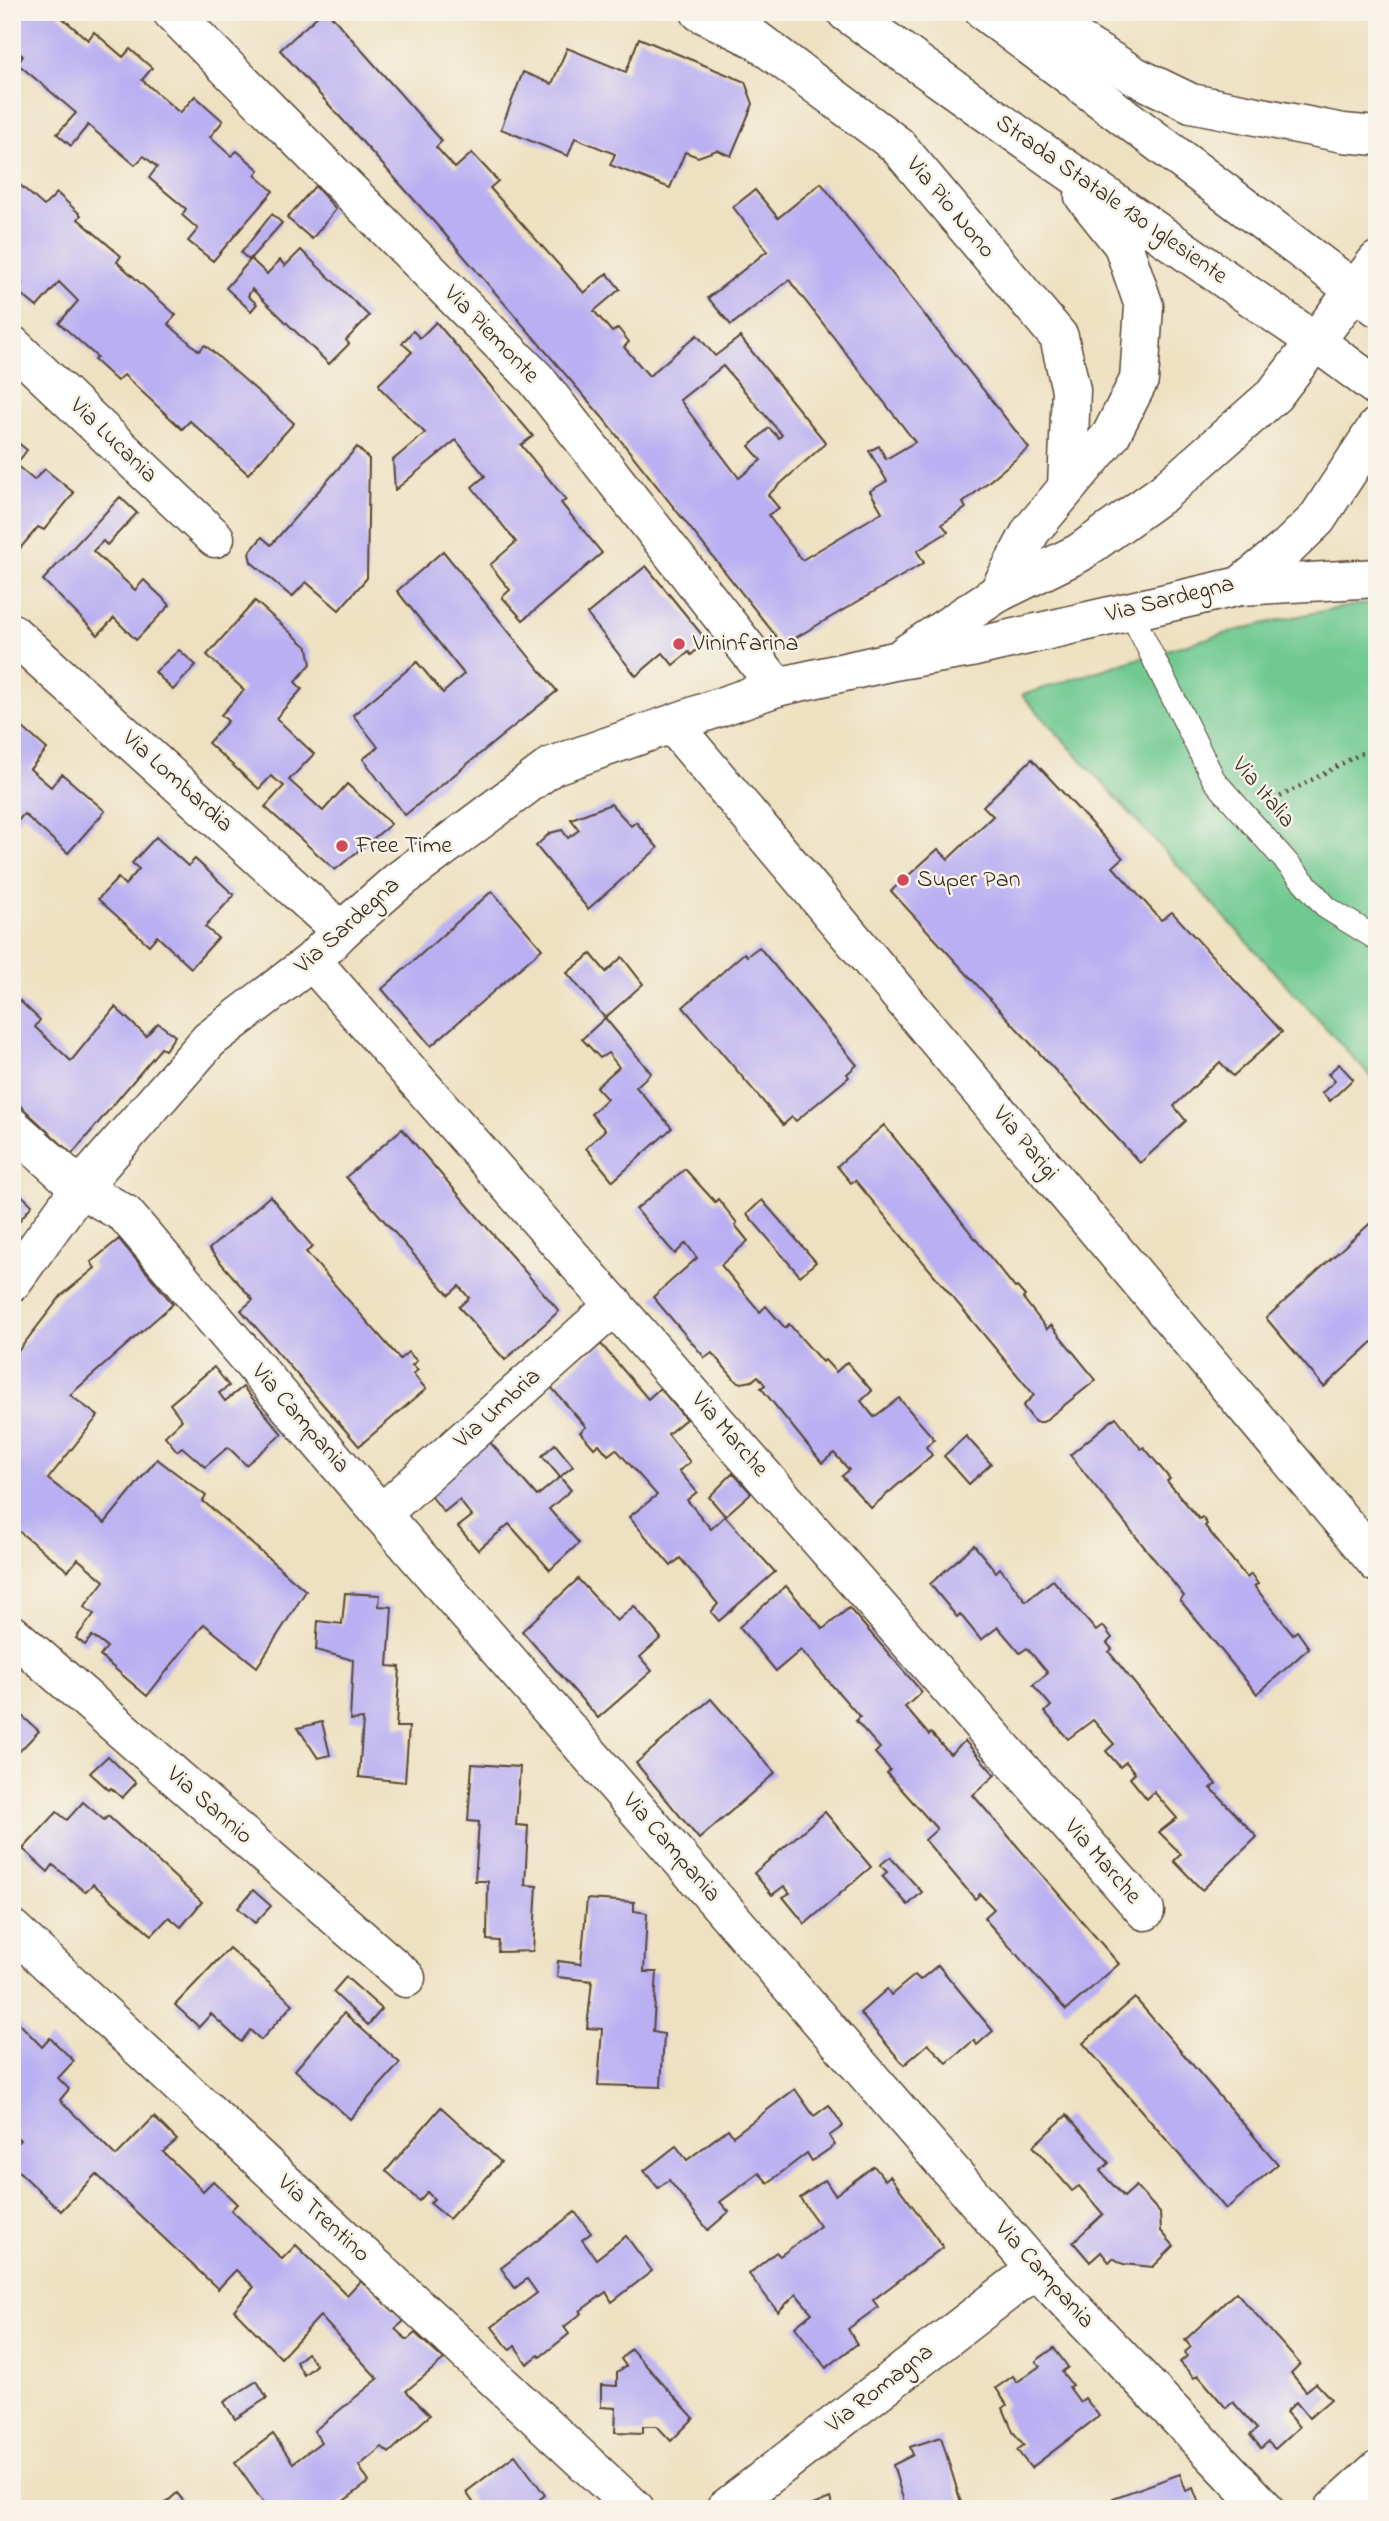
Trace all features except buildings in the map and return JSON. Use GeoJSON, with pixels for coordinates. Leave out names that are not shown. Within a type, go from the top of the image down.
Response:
{"type":"FeatureCollection","features":[{"type":"Feature","properties":{"kind":"street","name":"Via Piemonte"},"geometry":{"type":"LineString","coordinates":[[172,12],[536,379],[777,687]]}},
{"type":"Feature","properties":{"kind":"street","name":"Via Pio Nono"},"geometry":{"type":"LineString","coordinates":[[700,12],[755,39],[897,145],[1059,337],[1071,390],[1067,487]]}},
{"type":"Feature","properties":{"kind":"street","name":"Strada Statale 130 Iglesiente"},"geometry":{"type":"LineString","coordinates":[[846,12],[1377,387]]}},
{"type":"Feature","properties":{"kind":"street"},"geometry":{"type":"LineString","coordinates":[[985,12],[1369,285]]}},
{"type":"Feature","properties":{"kind":"street"},"geometry":{"type":"LineString","coordinates":[[1031,12],[1135,76],[1191,103],[1343,133],[1377,135]]}},
{"type":"Feature","properties":{"kind":"street"},"geometry":{"type":"LineString","coordinates":[[998,593],[1031,531],[1111,435],[1139,380],[1144,306],[1123,246],[1059,164]]}},
{"type":"Feature","properties":{"kind":"street","name":"Via Sardegna"},"geometry":{"type":"LineString","coordinates":[[894,661],[998,593],[1079,553],[1163,493],[1274,395],[1316,342],[1369,285]]}},
{"type":"Feature","properties":{"kind":"street","name":"Via Lucania"},"geometry":{"type":"LineString","coordinates":[[12,345],[215,538]]}},
{"type":"Feature","properties":{"kind":"street","name":"Via Sardegna"},"geometry":{"type":"LineString","coordinates":[[12,1282],[80,1188],[209,1040],[312,961],[341,931],[397,882],[552,766],[777,687],[894,661],[971,649],[1240,586],[1317,519],[1377,427]]}},
{"type":"Feature","properties":{"kind":"street"},"geometry":{"type":"LineString","coordinates":[[1240,586],[1377,578]]}},
{"type":"Feature","properties":{"kind":"street","name":"Via Lombardia"},"geometry":{"type":"LineString","coordinates":[[12,633],[341,931]]}},
{"type":"Feature","properties":{"kind":"street","name":"Via Parigi"},"geometry":{"type":"LineString","coordinates":[[673,725],[1377,1563]]}},
{"type":"Feature","properties":{"kind":"street","name":"Via Marche"},"geometry":{"type":"LineString","coordinates":[[312,961],[1145,1911]]}},
{"type":"Feature","properties":{"kind":"street","name":"Via Campania"},"geometry":{"type":"LineString","coordinates":[[12,1127],[80,1188],[125,1214],[381,1514],[1036,2269],[1265,2509]]}},
{"type":"Feature","properties":{"kind":"street","name":"Via Umbria"},"geometry":{"type":"LineString","coordinates":[[381,1514],[615,1304]]}},
{"type":"Feature","properties":{"kind":"street","name":"Via Sannio"},"geometry":{"type":"LineString","coordinates":[[12,1634],[406,1978]]}},
{"type":"Feature","properties":{"kind":"street","name":"Via Trentino"},"geometry":{"type":"LineString","coordinates":[[12,1929],[635,2509]]}},
{"type":"Feature","properties":{"kind":"street","name":"Via Romagna"},"geometry":{"type":"LineString","coordinates":[[724,2509],[1036,2269]]}},
{"type":"Feature","properties":{"kind":"street"},"geometry":{"type":"LineString","coordinates":[[1334,2509],[1377,2470]]}},
{"type":"Feature","properties":{"kind":"lane","name":"Via Italia"},"geometry":{"type":"LineString","coordinates":[[1129,611],[1214,780],[1327,908],[1377,939]]}},
{"type":"Feature","properties":{"kind":"path"},"geometry":{"type":"LineString","coordinates":[[1246,816],[1377,745]]}},
{"type":"Feature","properties":{"kind":"green space"},"geometry":{"type":"Polygon","coordinates":[[[1377,602],[1377,1084],[1022,695],[1242,629],[1377,602]]]}},
{"type":"Feature","properties":{"kind":"place","name":"Vininfarina"},"geometry":{"type":"Point","coordinates":[679,644]}},
{"type":"Feature","properties":{"kind":"place","name":"Free Time"},"geometry":{"type":"Point","coordinates":[342,846]}},
{"type":"Feature","properties":{"kind":"place","name":"Super Pan"},"geometry":{"type":"Point","coordinates":[903,880]}}]}
